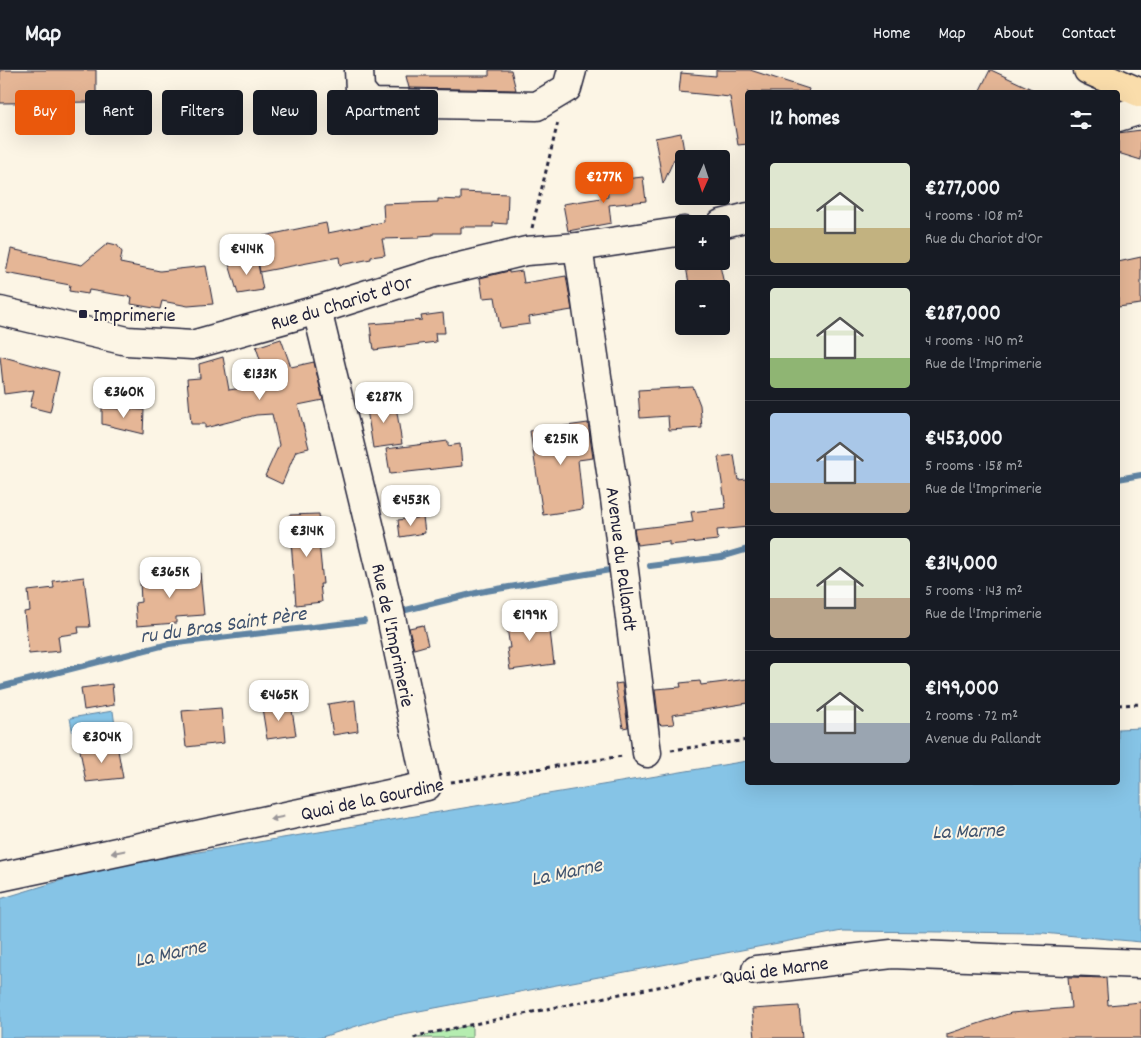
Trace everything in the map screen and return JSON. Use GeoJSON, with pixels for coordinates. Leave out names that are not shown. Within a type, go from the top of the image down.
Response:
{"type":"FeatureCollection","features":[{"type":"Feature","properties":{"kind":"main road"},"geometry":{"type":"LineString","coordinates":[[1088,70],[1141,93]]}},
{"type":"Feature","properties":{"kind":"street"},"geometry":{"type":"LineString","coordinates":[[359,70],[360,90],[371,103],[537,106],[570,79]]}},
{"type":"Feature","properties":{"kind":"street"},"geometry":{"type":"LineString","coordinates":[[1120,116],[1141,110]]}},
{"type":"Feature","properties":{"kind":"street"},"geometry":{"type":"LineString","coordinates":[[730,222],[745,218]]}},
{"type":"Feature","properties":{"kind":"street","name":"Rue du Chariot d'Or"},"geometry":{"type":"LineString","coordinates":[[0,311],[127,341],[192,345],[317,310],[434,273],[526,251],[578,247],[675,232]]}},
{"type":"Feature","properties":{"kind":"street","name":"Avenue du Pallandt"},"geometry":{"type":"LineString","coordinates":[[578,247],[615,499],[647,753]]}},
{"type":"Feature","properties":{"kind":"street","name":"Rue de l'Imprimerie"},"geometry":{"type":"LineString","coordinates":[[317,310],[388,603],[427,786]]}},
{"type":"Feature","properties":{"kind":"street","name":"Quai de la Gourdine"},"geometry":{"type":"LineString","coordinates":[[0,877],[427,786]]}},
{"type":"Feature","properties":{"kind":"street","name":"Quai de Marne"},"geometry":{"type":"LineString","coordinates":[[756,970],[892,954],[1141,964]]}},
{"type":"Feature","properties":{"kind":"path"},"geometry":{"type":"LineString","coordinates":[[526,251],[570,79]]}},
{"type":"Feature","properties":{"kind":"path"},"geometry":{"type":"LineString","coordinates":[[1120,705],[1141,704]]}},
{"type":"Feature","properties":{"kind":"path","name":"Quai de la Gourdine"},"geometry":{"type":"LineString","coordinates":[[427,786],[745,740]]}},
{"type":"Feature","properties":{"kind":"path","name":"Quai de Marne"},"geometry":{"type":"LineString","coordinates":[[414,1038],[635,991],[756,970]]}},
{"type":"Feature","properties":{"kind":"green space"},"geometry":{"type":"Polygon","coordinates":[[[472,1025],[472,1038],[413,1038],[472,1025]]]}},
{"type":"Feature","properties":{"kind":"water"},"geometry":{"type":"Polygon","coordinates":[[[113,711],[116,733],[74,740],[70,718],[113,711]]]}},
{"type":"Feature","properties":{"kind":"water","name":"La Marne"},"geometry":{"type":"Polygon","coordinates":[[[1141,728],[1141,942],[1043,933],[842,931],[382,1018],[319,1038],[0,1038],[0,899],[102,868],[745,761],[745,785],[1120,785],[1120,729],[1141,728]]]}},
{"type":"Feature","properties":{"kind":"building"},"geometry":{"type":"Polygon","coordinates":[[[0,70],[96,70],[96,90],[85,90],[85,102],[75,102],[75,90],[15,90],[15,103],[0,103],[0,70]]]}},
{"type":"Feature","properties":{"kind":"building"},"geometry":{"type":"Polygon","coordinates":[[[489,70],[511,70],[516,90],[409,88],[406,76],[489,76],[489,70]]]}},
{"type":"Feature","properties":{"kind":"building"},"geometry":{"type":"Polygon","coordinates":[[[716,70],[750,70],[809,89],[745,90],[745,144],[738,145],[730,97],[679,92],[681,73],[716,76],[716,70]]]}},
{"type":"Feature","properties":{"kind":"building"},"geometry":{"type":"Polygon","coordinates":[[[991,70],[1034,90],[980,90],[991,70]]]}},
{"type":"Feature","properties":{"kind":"building"},"geometry":{"type":"Polygon","coordinates":[[[1141,130],[1141,160],[1120,154],[1120,133],[1141,130]]]}},
{"type":"Feature","properties":{"kind":"building"},"geometry":{"type":"Polygon","coordinates":[[[681,133],[684,150],[675,150],[675,159],[663,184],[655,138],[681,133]]]}},
{"type":"Feature","properties":{"kind":"building"},"geometry":{"type":"Polygon","coordinates":[[[643,177],[646,201],[609,205],[611,223],[568,231],[563,204],[608,197],[606,181],[643,177]]]}},
{"type":"Feature","properties":{"kind":"building"},"geometry":{"type":"Polygon","coordinates":[[[461,192],[508,194],[507,224],[493,223],[493,227],[461,227],[461,233],[433,233],[433,235],[419,236],[419,238],[382,239],[385,255],[371,257],[371,259],[340,265],[339,257],[260,272],[254,238],[326,223],[328,233],[384,222],[383,204],[438,202],[438,199],[461,200],[461,192]]]}},
{"type":"Feature","properties":{"kind":"building"},"geometry":{"type":"Polygon","coordinates":[[[108,243],[117,245],[122,252],[120,263],[160,271],[206,266],[213,304],[188,306],[162,301],[160,309],[131,304],[132,297],[89,290],[88,294],[69,291],[70,285],[6,273],[11,249],[82,265],[108,243]]]}},
{"type":"Feature","properties":{"kind":"building"},"geometry":{"type":"Polygon","coordinates":[[[1141,257],[1141,304],[1120,307],[1120,262],[1141,257]]]}},
{"type":"Feature","properties":{"kind":"building"},"geometry":{"type":"Polygon","coordinates":[[[257,259],[263,290],[238,294],[229,264],[257,259]]]}},
{"type":"Feature","properties":{"kind":"building"},"geometry":{"type":"Polygon","coordinates":[[[687,270],[721,270],[723,280],[688,280],[687,270]]]}},
{"type":"Feature","properties":{"kind":"building"},"geometry":{"type":"Polygon","coordinates":[[[509,271],[509,273],[522,271],[524,283],[566,276],[572,310],[529,317],[530,324],[500,328],[495,297],[483,298],[480,278],[509,271]]]}},
{"type":"Feature","properties":{"kind":"building"},"geometry":{"type":"Polygon","coordinates":[[[443,313],[445,333],[435,333],[436,342],[374,350],[370,324],[422,320],[421,316],[443,313]]]}},
{"type":"Feature","properties":{"kind":"building"},"geometry":{"type":"Polygon","coordinates":[[[281,339],[291,367],[314,362],[323,400],[298,405],[309,448],[296,451],[282,484],[265,476],[279,445],[272,414],[256,415],[205,428],[205,424],[191,424],[187,379],[200,378],[199,364],[223,357],[229,390],[268,384],[256,347],[281,339]]]}},
{"type":"Feature","properties":{"kind":"building"},"geometry":{"type":"Polygon","coordinates":[[[0,356],[59,372],[50,412],[30,407],[34,390],[4,394],[0,356]]]}},
{"type":"Feature","properties":{"kind":"building"},"geometry":{"type":"Polygon","coordinates":[[[693,387],[700,405],[702,428],[669,430],[668,416],[640,418],[638,390],[693,387]]]}},
{"type":"Feature","properties":{"kind":"building"},"geometry":{"type":"Polygon","coordinates":[[[395,400],[402,444],[373,448],[366,403],[395,400]]]}},
{"type":"Feature","properties":{"kind":"building"},"geometry":{"type":"Polygon","coordinates":[[[102,408],[144,410],[143,434],[102,424],[102,408]]]}},
{"type":"Feature","properties":{"kind":"building"},"geometry":{"type":"Polygon","coordinates":[[[588,423],[593,458],[578,460],[583,509],[543,515],[530,431],[588,423]]]}},
{"type":"Feature","properties":{"kind":"building"},"geometry":{"type":"Polygon","coordinates":[[[448,441],[448,446],[460,444],[462,466],[390,474],[386,449],[448,441]]]}},
{"type":"Feature","properties":{"kind":"building"},"geometry":{"type":"Polygon","coordinates":[[[734,455],[738,480],[745,479],[745,527],[717,530],[718,540],[669,545],[669,541],[637,545],[634,529],[693,522],[691,512],[726,508],[718,457],[734,455]]]}},
{"type":"Feature","properties":{"kind":"building"},"geometry":{"type":"Polygon","coordinates":[[[319,514],[322,542],[319,542],[323,584],[320,584],[322,602],[296,605],[289,515],[319,514]]]}},
{"type":"Feature","properties":{"kind":"building"},"geometry":{"type":"Polygon","coordinates":[[[423,517],[425,533],[400,537],[398,520],[423,517]]]}},
{"type":"Feature","properties":{"kind":"building"},"geometry":{"type":"Polygon","coordinates":[[[200,573],[204,615],[176,617],[176,623],[137,626],[135,603],[141,602],[140,581],[154,581],[154,576],[200,573]]]}},
{"type":"Feature","properties":{"kind":"building"},"geometry":{"type":"Polygon","coordinates":[[[84,577],[90,627],[78,627],[79,633],[58,636],[60,651],[29,654],[24,612],[30,611],[28,591],[54,588],[53,581],[84,577]]]}},
{"type":"Feature","properties":{"kind":"building"},"geometry":{"type":"Polygon","coordinates":[[[548,614],[554,664],[510,670],[507,648],[510,648],[506,620],[548,614]]]}},
{"type":"Feature","properties":{"kind":"building"},"geometry":{"type":"Polygon","coordinates":[[[423,625],[428,645],[414,649],[409,628],[423,625]]]}},
{"type":"Feature","properties":{"kind":"building"},"geometry":{"type":"Polygon","coordinates":[[[745,679],[745,703],[672,715],[674,724],[659,724],[655,689],[681,687],[680,683],[700,681],[701,685],[745,679]]]}},
{"type":"Feature","properties":{"kind":"building"},"geometry":{"type":"Polygon","coordinates":[[[622,683],[628,727],[623,728],[615,684],[622,683]]]}},
{"type":"Feature","properties":{"kind":"building"},"geometry":{"type":"Polygon","coordinates":[[[112,684],[114,705],[84,710],[81,688],[112,684]]]}},
{"type":"Feature","properties":{"kind":"building"},"geometry":{"type":"Polygon","coordinates":[[[355,700],[358,731],[333,735],[328,704],[355,700]]]}},
{"type":"Feature","properties":{"kind":"building"},"geometry":{"type":"Polygon","coordinates":[[[291,704],[296,735],[267,739],[262,708],[291,704]]]}},
{"type":"Feature","properties":{"kind":"building"},"geometry":{"type":"Polygon","coordinates":[[[221,708],[224,743],[186,747],[182,711],[221,708]]]}},
{"type":"Feature","properties":{"kind":"building"},"geometry":{"type":"Polygon","coordinates":[[[117,745],[123,778],[86,782],[80,750],[117,745]]]}},
{"type":"Feature","properties":{"kind":"building"},"geometry":{"type":"Polygon","coordinates":[[[1068,977],[1106,978],[1108,1005],[1141,1002],[1141,1038],[947,1038],[947,1034],[1011,1013],[1071,1008],[1068,977]]]}},
{"type":"Feature","properties":{"kind":"building"},"geometry":{"type":"Polygon","coordinates":[[[799,1006],[802,1038],[755,1038],[752,1009],[799,1006]]]}},
{"type":"Feature","properties":{"kind":"waterway","name":"ru du Bras Saint Père"},"geometry":{"type":"LineString","coordinates":[[1120,479],[1141,475]]}},
{"type":"Feature","properties":{"kind":"waterway","name":"ru du Bras Saint Père"},"geometry":{"type":"LineString","coordinates":[[650,566],[721,557],[745,550]]}},
{"type":"Feature","properties":{"kind":"waterway","name":"ru du Bras Saint Père"},"geometry":{"type":"LineString","coordinates":[[406,610],[480,592],[610,570]]}},
{"type":"Feature","properties":{"kind":"waterway","name":"ru du Bras Saint Père"},"geometry":{"type":"LineString","coordinates":[[0,687],[169,644],[364,621]]}},
{"type":"Feature","properties":{"kind":"place","name":"Imprimerie"},"geometry":{"type":"Point","coordinates":[83,314]}}]}
